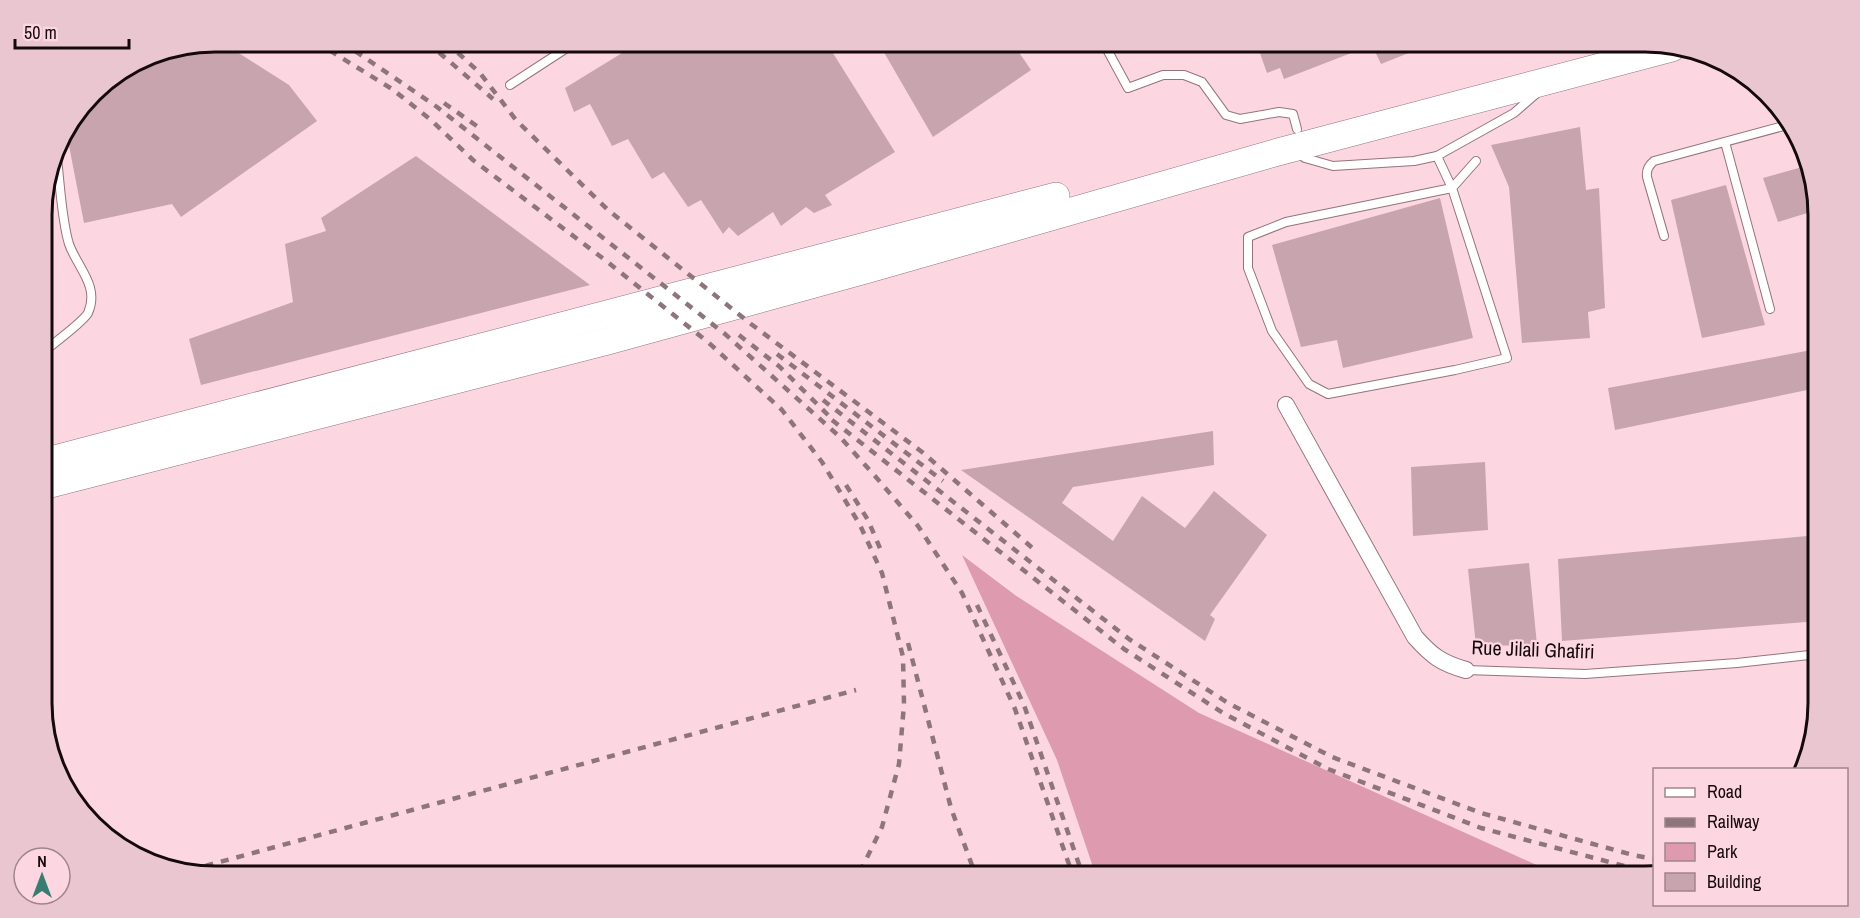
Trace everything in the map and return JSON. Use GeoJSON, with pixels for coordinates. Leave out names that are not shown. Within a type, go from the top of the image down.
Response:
{"type":"FeatureCollection","features":[{"type":"Feature","properties":{"kind":"main road"},"geometry":{"type":"LineString","coordinates":[[52,484],[608,341],[1590,52]]}},
{"type":"Feature","properties":{"kind":"main road"},"geometry":{"type":"LineString","coordinates":[[52,460],[1052,197],[1294,138],[1552,80],[1654,53]]}},
{"type":"Feature","properties":{"kind":"street","name":"Rue Jilali Ghafiri"},"geometry":{"type":"LineString","coordinates":[[1286,405],[1415,637],[1431,655],[1447,664],[1466,670]]}},
{"type":"Feature","properties":{"kind":"lane"},"geometry":{"type":"LineString","coordinates":[[510,85],[561,52]]}},
{"type":"Feature","properties":{"kind":"lane"},"geometry":{"type":"LineString","coordinates":[[1108,52],[1128,88],[1163,75],[1184,75],[1203,82],[1226,115],[1240,119],[1279,111],[1293,114],[1294,138],[1305,158],[1333,166],[1414,161],[1437,156],[1514,113],[1552,80]]}},
{"type":"Feature","properties":{"kind":"lane"},"geometry":{"type":"LineString","coordinates":[[1664,236],[1647,177],[1648,168],[1654,161],[1781,127]]}},
{"type":"Feature","properties":{"kind":"lane"},"geometry":{"type":"LineString","coordinates":[[1725,142],[1770,309]]}},
{"type":"Feature","properties":{"kind":"lane"},"geometry":{"type":"LineString","coordinates":[[1437,156],[1452,188],[1507,358],[1328,394],[1309,384],[1272,332],[1248,268],[1248,237],[1286,222],[1452,188],[1476,161]]}},
{"type":"Feature","properties":{"kind":"lane"},"geometry":{"type":"LineString","coordinates":[[53,344],[87,315],[92,293],[89,282],[69,244],[59,171]]}},
{"type":"Feature","properties":{"kind":"lane","name":"Rue Jilali Ghafiri"},"geometry":{"type":"LineString","coordinates":[[1466,670],[1585,674],[1737,663],[1808,655]]}},
{"type":"Feature","properties":{"kind":"green space"},"geometry":{"type":"Polygon","coordinates":[[[962,555],[1015,595],[1199,713],[1537,865],[1092,865],[1057,760],[962,555]]]}},
{"type":"Feature","properties":{"kind":"building"},"geometry":{"type":"Polygon","coordinates":[[[237,52],[289,85],[317,121],[181,217],[172,204],[84,223],[69,144],[93,108],[108,93],[143,69],[173,58],[194,54],[237,52]]]}},
{"type":"Feature","properties":{"kind":"building"},"geometry":{"type":"Polygon","coordinates":[[[624,52],[832,52],[895,152],[825,195],[832,205],[814,213],[806,207],[781,226],[773,212],[738,236],[729,227],[723,234],[701,200],[688,207],[664,172],[652,179],[628,139],[612,146],[590,104],[574,112],[565,88],[624,52]]]}},
{"type":"Feature","properties":{"kind":"building"},"geometry":{"type":"Polygon","coordinates":[[[884,52],[1019,52],[1031,70],[933,137],[884,52]]]}},
{"type":"Feature","properties":{"kind":"building"},"geometry":{"type":"Polygon","coordinates":[[[1260,52],[1354,52],[1284,79],[1280,68],[1267,73],[1260,52]]]}},
{"type":"Feature","properties":{"kind":"building"},"geometry":{"type":"Polygon","coordinates":[[[1375,52],[1411,52],[1381,64],[1375,52]]]}},
{"type":"Feature","properties":{"kind":"building"},"geometry":{"type":"Polygon","coordinates":[[[1580,127],[1586,190],[1599,188],[1605,308],[1588,312],[1590,338],[1522,343],[1509,187],[1491,145],[1580,127]]]}},
{"type":"Feature","properties":{"kind":"building"},"geometry":{"type":"Polygon","coordinates":[[[416,156],[590,285],[201,385],[189,339],[293,302],[285,244],[326,231],[321,218],[416,156]]]}},
{"type":"Feature","properties":{"kind":"building"},"geometry":{"type":"Polygon","coordinates":[[[1800,168],[1808,213],[1778,222],[1763,178],[1800,168]]]}},
{"type":"Feature","properties":{"kind":"building"},"geometry":{"type":"Polygon","coordinates":[[[1726,185],[1765,325],[1702,338],[1671,200],[1726,185]]]}},
{"type":"Feature","properties":{"kind":"building"},"geometry":{"type":"Polygon","coordinates":[[[1440,198],[1473,338],[1343,368],[1337,340],[1301,347],[1272,245],[1440,198]]]}},
{"type":"Feature","properties":{"kind":"building"},"geometry":{"type":"Polygon","coordinates":[[[1808,351],[1808,390],[1615,430],[1608,388],[1808,351]]]}},
{"type":"Feature","properties":{"kind":"building"},"geometry":{"type":"Polygon","coordinates":[[[1213,431],[1214,465],[1073,487],[1062,503],[1113,541],[1142,496],[1185,528],[1214,491],[1267,535],[1210,615],[1215,619],[1205,641],[961,470],[1213,431]]]}},
{"type":"Feature","properties":{"kind":"building"},"geometry":{"type":"Polygon","coordinates":[[[1485,462],[1488,530],[1413,536],[1411,467],[1485,462]]]}},
{"type":"Feature","properties":{"kind":"building"},"geometry":{"type":"Polygon","coordinates":[[[1808,536],[1808,622],[1562,641],[1558,559],[1808,536]]]}},
{"type":"Feature","properties":{"kind":"building"},"geometry":{"type":"Polygon","coordinates":[[[1529,563],[1537,645],[1476,646],[1468,569],[1529,563]]]}},
{"type":"Feature","properties":{"kind":"railway"},"geometry":{"type":"LineString","coordinates":[[332,52],[392,89],[431,120],[473,160],[605,260],[709,343],[782,410],[822,462],[860,525],[882,573],[903,657],[904,704],[899,764],[882,827],[863,866]]}},
{"type":"Feature","properties":{"kind":"railway"},"geometry":{"type":"LineString","coordinates":[[357,52],[437,107],[725,334],[840,437],[875,476],[918,526],[962,593],[1015,709],[1069,865]]}},
{"type":"Feature","properties":{"kind":"railway"},"geometry":{"type":"LineString","coordinates":[[439,52],[493,99]]}},
{"type":"Feature","properties":{"kind":"railway"},"geometry":{"type":"LineString","coordinates":[[457,52],[480,73],[516,120],[608,210],[751,324],[922,452],[1037,552]]}},
{"type":"Feature","properties":{"kind":"railway"},"geometry":{"type":"LineString","coordinates":[[444,103],[481,129]]}},
{"type":"Feature","properties":{"kind":"railway"},"geometry":{"type":"LineString","coordinates":[[739,335],[780,367],[828,415]]}},
{"type":"Feature","properties":{"kind":"railway"},"geometry":{"type":"LineString","coordinates":[[777,354],[943,481]]}},
{"type":"Feature","properties":{"kind":"railway"},"geometry":{"type":"LineString","coordinates":[[823,400],[1129,639],[1228,703],[1332,757],[1481,813],[1653,859]]}},
{"type":"Feature","properties":{"kind":"railway"},"geometry":{"type":"LineString","coordinates":[[832,420],[1124,649],[1223,713],[1328,769],[1481,828],[1621,865]]}},
{"type":"Feature","properties":{"kind":"railway"},"geometry":{"type":"LineString","coordinates":[[846,485],[868,520],[882,553]]}},
{"type":"Feature","properties":{"kind":"railway"},"geometry":{"type":"LineString","coordinates":[[977,605],[1024,705],[1079,865]]}},
{"type":"Feature","properties":{"kind":"railway"},"geometry":{"type":"LineString","coordinates":[[908,643],[951,808],[972,865]]}},
{"type":"Feature","properties":{"kind":"railway"},"geometry":{"type":"LineString","coordinates":[[207,865],[856,690]]}}]}
